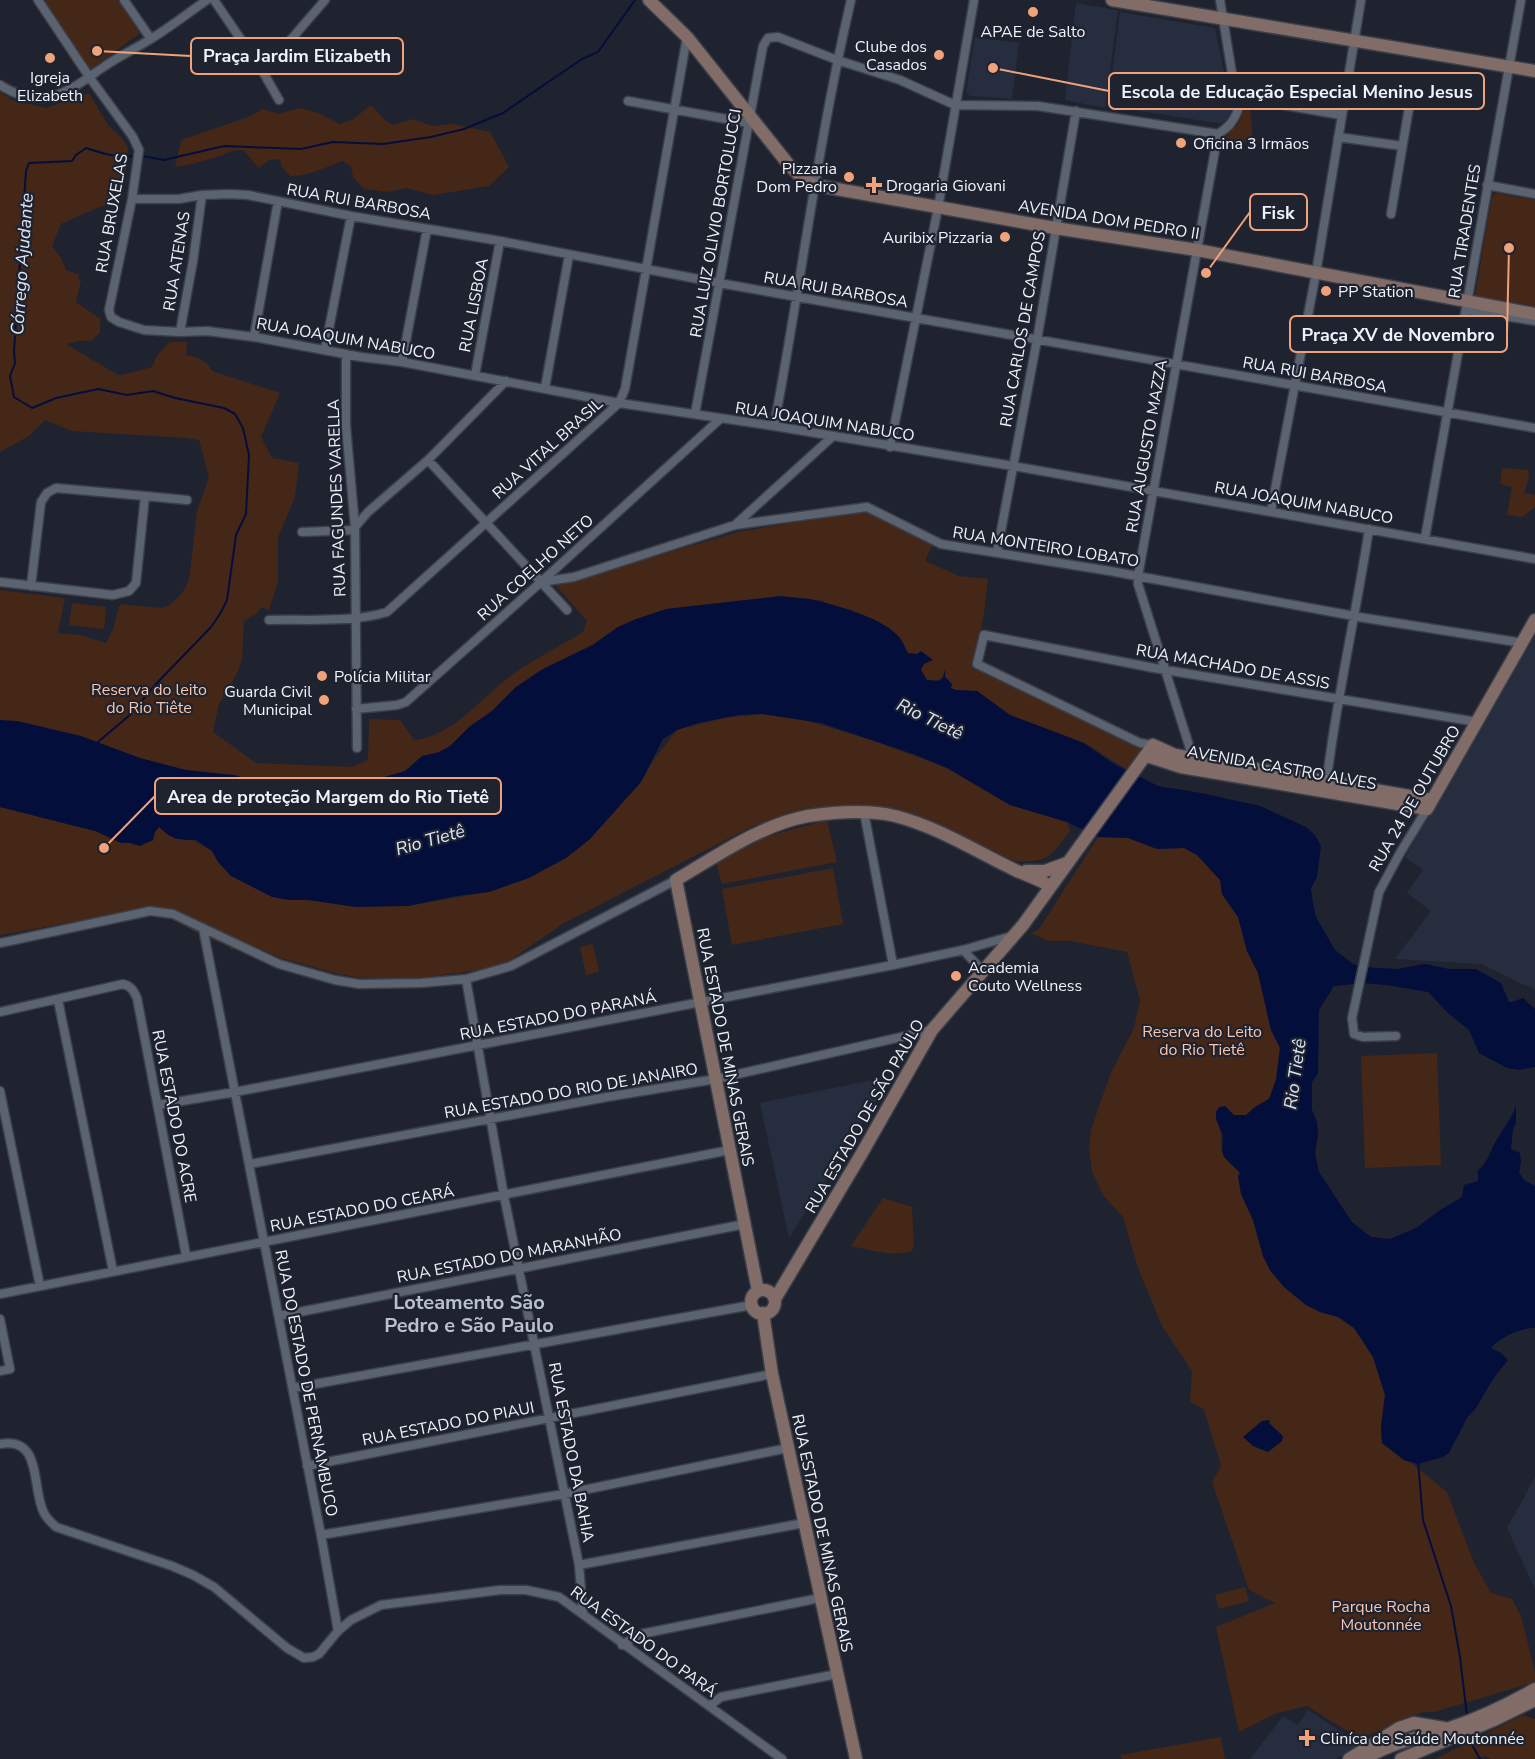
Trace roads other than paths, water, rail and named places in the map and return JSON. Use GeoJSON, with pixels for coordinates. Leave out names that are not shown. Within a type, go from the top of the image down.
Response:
{"type":"FeatureCollection","features":[{"type":"Feature","properties":{"kind":"street","name":"RUA BRUXELAS"},"geometry":{"type":"LineString","coordinates":[[38,0],[90,78],[133,136],[139,150],[132,199],[110,300],[111,317]]}},
{"type":"Feature","properties":{"kind":"street"},"geometry":{"type":"LineString","coordinates":[[124,0],[151,39]]}},
{"type":"Feature","properties":{"kind":"street"},"geometry":{"type":"LineString","coordinates":[[0,86],[21,95],[46,98],[61,94],[151,39],[207,0]]}},
{"type":"Feature","properties":{"kind":"street"},"geometry":{"type":"LineString","coordinates":[[214,0],[263,72],[279,100]]}},
{"type":"Feature","properties":{"kind":"street"},"geometry":{"type":"LineString","coordinates":[[263,72],[325,0]]}},
{"type":"Feature","properties":{"kind":"street","name":"AVENIDA DOM PEDRO II"},"geometry":{"type":"LineString","coordinates":[[649,0],[687,37],[749,119],[789,165],[801,177],[814,185],[1055,228],[1197,250],[1468,306],[1535,314]]}},
{"type":"Feature","properties":{"kind":"street"},"geometry":{"type":"LineString","coordinates":[[774,426],[814,185],[837,60],[851,0]]}},
{"type":"Feature","properties":{"kind":"street"},"geometry":{"type":"LineString","coordinates":[[890,447],[938,207],[974,0]]}},
{"type":"Feature","properties":{"kind":"street"},"geometry":{"type":"LineString","coordinates":[[1112,0],[1535,71]]}},
{"type":"Feature","properties":{"kind":"street"},"geometry":{"type":"LineString","coordinates":[[837,60],[900,80],[955,105],[1035,106],[1218,134],[1228,128],[1238,110],[1220,0]]}},
{"type":"Feature","properties":{"kind":"street"},"geometry":{"type":"LineString","coordinates":[[1271,511],[1316,273],[1361,0]]}},
{"type":"Feature","properties":{"kind":"street","name":"RUA TIRADENTES"},"geometry":{"type":"LineString","coordinates":[[1425,538],[1521,0]]}},
{"type":"Feature","properties":{"kind":"street","name":"RUA VITAL BRASIL"},"geometry":{"type":"LineString","coordinates":[[269,620],[355,618],[387,612],[620,403],[625,389],[647,270],[687,37]]}},
{"type":"Feature","properties":{"kind":"street","name":"RUA LUIZ OLIVIO BORTOLUCCI"},"geometry":{"type":"LineString","coordinates":[[695,414],[764,46],[768,38],[778,37],[837,60]]}},
{"type":"Feature","properties":{"kind":"street"},"geometry":{"type":"LineString","coordinates":[[1237,97],[1341,115]]}},
{"type":"Feature","properties":{"kind":"street"},"geometry":{"type":"LineString","coordinates":[[628,101],[749,119]]}},
{"type":"Feature","properties":{"kind":"street"},"geometry":{"type":"LineString","coordinates":[[1391,214],[1410,102]]}},
{"type":"Feature","properties":{"kind":"street","name":"RUA CARLOS DE CAMPOS"},"geometry":{"type":"LineString","coordinates":[[997,552],[1037,340],[1076,111]]}},
{"type":"Feature","properties":{"kind":"street","name":"RUA AUGUSTO MAZZA"},"geometry":{"type":"LineString","coordinates":[[1193,758],[1138,584],[1138,576],[1218,134]]}},
{"type":"Feature","properties":{"kind":"street"},"geometry":{"type":"LineString","coordinates":[[1338,137],[1402,146]]}},
{"type":"Feature","properties":{"kind":"street"},"geometry":{"type":"LineString","coordinates":[[1487,185],[1535,194]]}},
{"type":"Feature","properties":{"kind":"street","name":"RUA ATENAS"},"geometry":{"type":"LineString","coordinates":[[180,332],[202,195]]}},
{"type":"Feature","properties":{"kind":"street","name":"RUA RUI BARBOSA"},"geometry":{"type":"LineString","coordinates":[[132,199],[248,195],[719,284],[1535,428]]}},
{"type":"Feature","properties":{"kind":"street"},"geometry":{"type":"LineString","coordinates":[[254,337],[278,201]]}},
{"type":"Feature","properties":{"kind":"street"},"geometry":{"type":"LineString","coordinates":[[325,349],[351,216]]}},
{"type":"Feature","properties":{"kind":"street"},"geometry":{"type":"LineString","coordinates":[[402,362],[427,229]]}},
{"type":"Feature","properties":{"kind":"street","name":"RUA LISBOA"},"geometry":{"type":"LineString","coordinates":[[475,375],[501,241]]}},
{"type":"Feature","properties":{"kind":"street"},"geometry":{"type":"LineString","coordinates":[[545,388],[569,255]]}},
{"type":"Feature","properties":{"kind":"street"},"geometry":{"type":"LineString","coordinates":[[1468,306],[1535,321]]}},
{"type":"Feature","properties":{"kind":"street","name":"RUA JOAQUIM NABUCO"},"geometry":{"type":"LineString","coordinates":[[111,317],[144,330],[207,331],[254,337],[475,375],[620,403],[1013,466],[1535,559]]}},
{"type":"Feature","properties":{"kind":"street","name":"RUA FAGUNDES VARELLA"},"geometry":{"type":"LineString","coordinates":[[346,354],[346,426],[355,529],[357,748]]}},
{"type":"Feature","properties":{"kind":"street"},"geometry":{"type":"LineString","coordinates":[[302,532],[355,529],[368,512],[428,460],[506,381]]}},
{"type":"Feature","properties":{"kind":"street","name":"RUA COELHO NETO"},"geometry":{"type":"LineString","coordinates":[[356,709],[406,702],[720,419]]}},
{"type":"Feature","properties":{"kind":"street"},"geometry":{"type":"LineString","coordinates":[[735,525],[832,436]]}},
{"type":"Feature","properties":{"kind":"street"},"geometry":{"type":"LineString","coordinates":[[428,460],[567,610]]}},
{"type":"Feature","properties":{"kind":"street"},"geometry":{"type":"LineString","coordinates":[[31,586],[41,502],[47,493],[56,488],[187,500]]}},
{"type":"Feature","properties":{"kind":"street"},"geometry":{"type":"LineString","coordinates":[[0,582],[113,595],[129,591],[136,583],[145,496]]}},
{"type":"Feature","properties":{"kind":"street","name":"RUA MONTEIRO LOBATO"},"geometry":{"type":"LineString","coordinates":[[541,582],[574,577],[735,525],[867,507],[933,542],[1138,576],[1354,616],[1523,643]]}},
{"type":"Feature","properties":{"kind":"street"},"geometry":{"type":"LineString","coordinates":[[1326,788],[1369,529]]}},
{"type":"Feature","properties":{"kind":"street","name":"RUA 24 DE OUTUBRO"},"geometry":{"type":"LineString","coordinates":[[1396,1036],[1363,1037],[1354,1034],[1352,1027],[1356,992],[1379,892],[1535,620]]}},
{"type":"Feature","properties":{"kind":"street","name":"RUA MACHADO DE ASSIS"},"geometry":{"type":"LineString","coordinates":[[984,635],[1166,669],[1477,722]]}},
{"type":"Feature","properties":{"kind":"street","name":"AVENIDA CASTRO ALVES"},"geometry":{"type":"LineString","coordinates":[[984,635],[977,664],[1140,743],[1146,756],[1181,767],[1430,805]]}},
{"type":"Feature","properties":{"kind":"street","name":"AVENIDA CASTRO ALVES"},"geometry":{"type":"LineString","coordinates":[[1146,756],[1175,755],[1193,758],[1326,788]]}},
{"type":"Feature","properties":{"kind":"street","name":"RUA ESTADO DE SÃO PAULO"},"geometry":{"type":"LineString","coordinates":[[774,1299],[862,1153],[932,1030],[1023,924],[1146,756]]}},
{"type":"Feature","properties":{"kind":"street"},"geometry":{"type":"LineString","coordinates":[[864,812],[893,965]]}},
{"type":"Feature","properties":{"kind":"street"},"geometry":{"type":"LineString","coordinates":[[0,943],[150,911],[173,914],[279,964],[335,980],[359,984],[388,984],[466,979],[511,966],[676,880],[753,835],[807,816],[864,812],[895,816],[922,826],[1017,871],[1052,883]]}},
{"type":"Feature","properties":{"kind":"street"},"geometry":{"type":"LineString","coordinates":[[1017,871],[1044,871],[1068,862]]}},
{"type":"Feature","properties":{"kind":"street"},"geometry":{"type":"LineString","coordinates":[[1044,871],[1052,883]]}},
{"type":"Feature","properties":{"kind":"street","name":"RUA ESTADO DE MINAS GERAIS"},"geometry":{"type":"LineString","coordinates":[[676,880],[758,1291]]}},
{"type":"Feature","properties":{"kind":"street","name":"RUA DO ESTADO DE PERNAMBUCO"},"geometry":{"type":"LineString","coordinates":[[203,928],[338,1631]]}},
{"type":"Feature","properties":{"kind":"street","name":"RUA ESTADO DO PARANÁ"},"geometry":{"type":"LineString","coordinates":[[158,1105],[893,965],[963,950],[1012,936]]}},
{"type":"Feature","properties":{"kind":"street"},"geometry":{"type":"LineString","coordinates":[[963,950],[982,970]]}},
{"type":"Feature","properties":{"kind":"street","name":"RUA ESTADO DA BAHIA"},"geometry":{"type":"LineString","coordinates":[[466,979],[504,1196],[536,1344],[579,1565],[583,1613]]}},
{"type":"Feature","properties":{"kind":"street","name":"RUA ESTADO DO ACRE"},"geometry":{"type":"LineString","coordinates":[[58,1000],[123,984],[129,986],[137,998],[186,1255]]}},
{"type":"Feature","properties":{"kind":"street"},"geometry":{"type":"LineString","coordinates":[[0,1012],[58,1000],[113,1271]]}},
{"type":"Feature","properties":{"kind":"street","name":"RUA ESTADO DO RIO DE JANAIRO"},"geometry":{"type":"LineString","coordinates":[[250,1164],[716,1078],[932,1030]]}},
{"type":"Feature","properties":{"kind":"street"},"geometry":{"type":"LineString","coordinates":[[0,1091],[40,1286]]}},
{"type":"Feature","properties":{"kind":"street","name":"RUA ESTADO DO CEARÁ"},"geometry":{"type":"LineString","coordinates":[[0,1294],[186,1255],[504,1196],[730,1150]]}},
{"type":"Feature","properties":{"kind":"street","name":"RUA ESTADO DO MARANHÃO"},"geometry":{"type":"LineString","coordinates":[[279,1316],[745,1224]]}},
{"type":"Feature","properties":{"kind":"street"},"geometry":{"type":"LineString","coordinates":[[758,1291],[770,1292],[774,1299],[774,1307],[769,1312],[756,1311],[752,1305],[753,1297],[758,1291]]}},
{"type":"Feature","properties":{"kind":"street"},"geometry":{"type":"LineString","coordinates":[[292,1388],[752,1305]]}},
{"type":"Feature","properties":{"kind":"street","name":"RUA ESTADO DE MINAS GERAIS"},"geometry":{"type":"LineString","coordinates":[[764,1313],[772,1374],[856,1759]]}},
{"type":"Feature","properties":{"kind":"street"},"geometry":{"type":"LineString","coordinates":[[0,1319],[10,1369],[0,1371]]}},
{"type":"Feature","properties":{"kind":"street","name":"RUA ESTADO DO PIAUI"},"geometry":{"type":"LineString","coordinates":[[307,1466],[772,1374]]}},
{"type":"Feature","properties":{"kind":"street","name":"RUA ESTADO DO PARÁ"},"geometry":{"type":"LineString","coordinates":[[0,1444],[10,1442],[19,1444],[28,1452],[43,1510],[49,1521],[56,1527],[194,1575],[214,1587],[297,1655],[304,1658],[313,1657],[326,1647],[338,1631],[351,1620],[381,1605],[500,1590],[526,1590],[559,1597],[583,1613],[622,1645],[782,1759]]}},
{"type":"Feature","properties":{"kind":"street"},"geometry":{"type":"LineString","coordinates":[[321,1535],[564,1494],[788,1448]]}},
{"type":"Feature","properties":{"kind":"street"},"geometry":{"type":"LineString","coordinates":[[579,1565],[804,1523]]}},
{"type":"Feature","properties":{"kind":"street"},"geometry":{"type":"LineString","coordinates":[[622,1645],[641,1634],[820,1598]]}},
{"type":"Feature","properties":{"kind":"street"},"geometry":{"type":"LineString","coordinates":[[709,1706],[721,1697],[837,1674]]}},
{"type":"Feature","properties":{"kind":"street"},"geometry":{"type":"LineString","coordinates":[[1365,1759],[1422,1730],[1449,1728],[1510,1704],[1535,1689]]}},
{"type":"Feature","properties":{"kind":"street"},"geometry":{"type":"LineString","coordinates":[[1403,1758],[1494,1720],[1535,1700]]}},
{"type":"Feature","properties":{"kind":"street"},"geometry":{"type":"LineString","coordinates":[[1349,1759],[1399,1728],[1414,1723],[1422,1730]]}},
{"type":"Feature","properties":{"kind":"street"},"geometry":{"type":"LineString","coordinates":[[1403,1758],[1422,1730]]}},
{"type":"Feature","properties":{"kind":"water","name":"Rio Tietê"},"geometry":{"type":"Polygon","coordinates":[[[781,596],[818,601],[852,611],[884,625],[899,637],[908,653],[917,654],[921,651],[933,660],[924,664],[921,670],[927,680],[938,681],[943,678],[945,669],[945,677],[952,684],[951,688],[977,691],[1010,715],[1084,743],[1114,764],[1158,786],[1260,806],[1306,827],[1315,835],[1321,846],[1317,877],[1311,888],[1316,917],[1335,950],[1353,964],[1363,967],[1397,969],[1425,964],[1449,969],[1476,969],[1501,983],[1509,1002],[1523,998],[1535,1009],[1535,1067],[1519,1070],[1507,1068],[1479,1053],[1469,1030],[1449,1014],[1428,992],[1363,983],[1334,986],[1319,1010],[1318,1074],[1312,1082],[1312,1110],[1317,1122],[1318,1135],[1315,1153],[1319,1172],[1352,1222],[1371,1237],[1390,1239],[1416,1228],[1462,1197],[1464,1185],[1478,1181],[1478,1170],[1487,1160],[1516,1106],[1516,1124],[1513,1129],[1511,1149],[1520,1153],[1519,1172],[1524,1180],[1535,1186],[1535,1328],[1511,1334],[1491,1348],[1508,1360],[1467,1418],[1449,1453],[1418,1464],[1404,1460],[1382,1443],[1381,1427],[1385,1395],[1373,1357],[1354,1328],[1338,1317],[1306,1305],[1284,1287],[1270,1270],[1263,1256],[1253,1220],[1241,1194],[1238,1176],[1240,1173],[1224,1157],[1223,1136],[1216,1119],[1216,1112],[1219,1107],[1225,1106],[1234,1115],[1246,1115],[1269,1099],[1276,1080],[1280,1048],[1271,1030],[1258,973],[1247,951],[1238,917],[1222,894],[1220,880],[1197,855],[1184,848],[1157,849],[1128,838],[1098,837],[1067,822],[1010,805],[947,768],[916,755],[821,723],[762,714],[739,715],[698,723],[677,730],[663,739],[641,782],[589,840],[566,858],[529,878],[489,892],[408,906],[356,907],[272,897],[231,876],[218,862],[212,851],[196,840],[176,838],[168,835],[159,827],[154,833],[153,840],[140,846],[121,843],[95,831],[0,807],[0,720],[17,721],[81,736],[140,758],[186,770],[234,775],[271,786],[312,787],[377,779],[405,771],[422,756],[439,752],[450,746],[469,727],[492,711],[516,687],[543,669],[593,645],[618,627],[666,609],[781,596]]]}},
{"type":"Feature","properties":{"kind":"water"},"geometry":{"type":"Polygon","coordinates":[[[1269,1420],[1270,1424],[1283,1436],[1282,1441],[1268,1452],[1253,1446],[1243,1437],[1262,1421],[1269,1420]]]}},
{"type":"Feature","properties":{"kind":"waterway","name":"Córrego Ajudante"},"geometry":{"type":"LineString","coordinates":[[142,156],[164,160],[224,146],[301,149],[333,142],[383,144],[431,137],[464,129],[503,113],[582,59],[598,52],[635,0]]}},
{"type":"Feature","properties":{"kind":"waterway","name":"Córrego Ajudante"},"geometry":{"type":"LineString","coordinates":[[98,742],[131,714],[155,685],[211,627],[220,614],[227,600],[236,535],[246,514],[249,455],[243,428],[235,414],[224,408],[153,391],[127,395],[98,389],[56,398],[32,408],[14,397],[10,376],[15,363],[26,171],[29,163],[72,161],[86,148],[111,155],[136,156]]}},
{"type":"Feature","properties":{"kind":"waterway"},"geometry":{"type":"LineString","coordinates":[[1418,1461],[1423,1520],[1451,1606],[1467,1716]]}},
{"type":"Feature","properties":{"kind":"waterway"},"geometry":{"type":"LineString","coordinates":[[1471,1743],[1480,1759]]}},
{"type":"Feature","properties":{"kind":"place","name":"APAE de Salto"},"geometry":{"type":"Point","coordinates":[1033,12]}},
{"type":"Feature","properties":{"kind":"place","name":"Praça Jardim Elizabeth"},"geometry":{"type":"Point","coordinates":[97,51]}},
{"type":"Feature","properties":{"kind":"place","name":"Clube dos Casados"},"geometry":{"type":"Point","coordinates":[939,55]}},
{"type":"Feature","properties":{"kind":"place","name":"Igreja Elizabeth"},"geometry":{"type":"Point","coordinates":[50,58]}},
{"type":"Feature","properties":{"kind":"place","name":"Escola de Educação Especial Menino Jesus"},"geometry":{"type":"Point","coordinates":[993,68]}},
{"type":"Feature","properties":{"kind":"place","name":"Oficina 3 Irmãos"},"geometry":{"type":"Point","coordinates":[1181,143]}},
{"type":"Feature","properties":{"kind":"place","name":"PIzzaria Dom Pedro"},"geometry":{"type":"Point","coordinates":[849,177]}},
{"type":"Feature","properties":{"kind":"place","name":"Drogaria Giovani"},"geometry":{"type":"Point","coordinates":[874,185]}},
{"type":"Feature","properties":{"kind":"place","name":"Auribix Pizzaria"},"geometry":{"type":"Point","coordinates":[1005,237]}},
{"type":"Feature","properties":{"kind":"place","name":"Praça XV de Novembro"},"geometry":{"type":"Point","coordinates":[1509,248]}},
{"type":"Feature","properties":{"kind":"place","name":"Fisk"},"geometry":{"type":"Point","coordinates":[1206,273]}},
{"type":"Feature","properties":{"kind":"place","name":"PP Station"},"geometry":{"type":"Point","coordinates":[1326,291]}},
{"type":"Feature","properties":{"kind":"place","name":"Polícia Militar"},"geometry":{"type":"Point","coordinates":[322,676]}},
{"type":"Feature","properties":{"kind":"place","name":"Guarda Civil Municipal"},"geometry":{"type":"Point","coordinates":[324,700]}},
{"type":"Feature","properties":{"kind":"place","name":"Area de proteção Margem do Rio Tietê"},"geometry":{"type":"Point","coordinates":[104,848]}},
{"type":"Feature","properties":{"kind":"place","name":"Academia Couto Wellness"},"geometry":{"type":"Point","coordinates":[956,976]}},
{"type":"Feature","properties":{"kind":"place","name":"Cliníca de Saúde Moutonnée"},"geometry":{"type":"Point","coordinates":[1307,1738]}},
{"type":"Feature","properties":{"kind":"district","name":"Loteamento São Pedro e São Paulo"},"geometry":{"type":"Point","coordinates":[469,1314]}},
{"type":"Feature","properties":{"kind":"park label","name":"Reserva do leito do Rio Tiête"},"geometry":{"type":"Point","coordinates":[149,698]}},
{"type":"Feature","properties":{"kind":"park label","name":"Reserva do Leito do Rio Tietê"},"geometry":{"type":"Point","coordinates":[1202,1040]}},
{"type":"Feature","properties":{"kind":"park label","name":"Parque Rocha Moutonnée"},"geometry":{"type":"Point","coordinates":[1381,1615]}}]}
